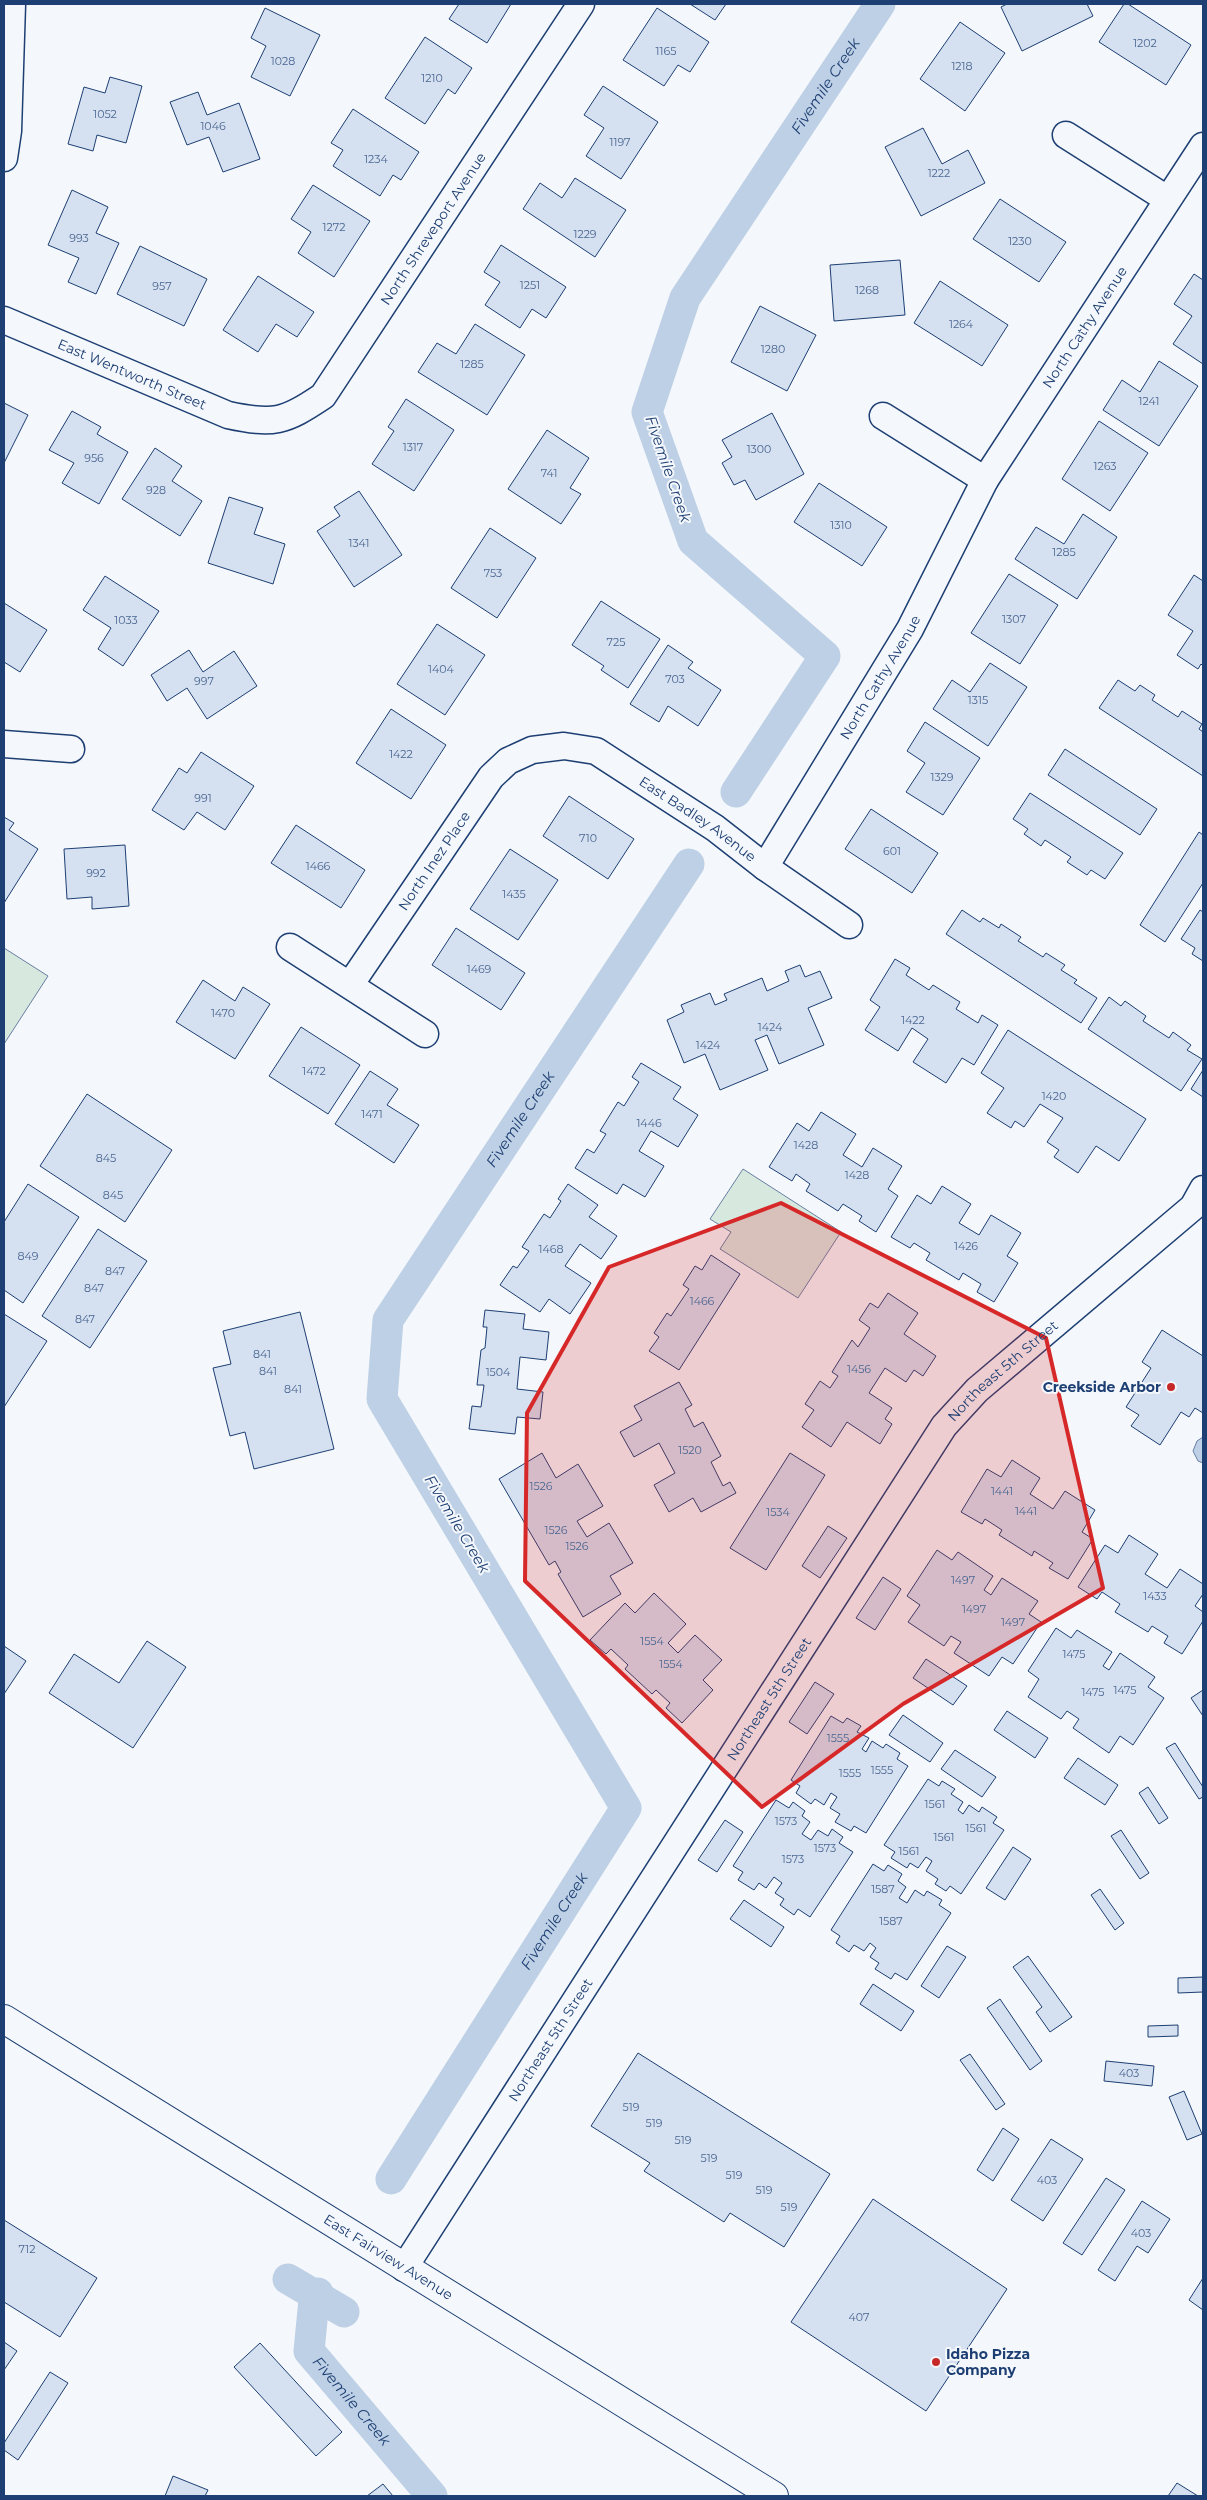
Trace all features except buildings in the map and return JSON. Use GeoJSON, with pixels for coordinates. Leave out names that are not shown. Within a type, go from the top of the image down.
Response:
{"type":"FeatureCollection","features":[{"type":"Feature","properties":{"kind":"main road","name":"East Fairview Avenue"},"geometry":{"type":"LineString","coordinates":[[4,2019],[774,2496]]}},
{"type":"Feature","properties":{"kind":"street"},"geometry":{"type":"LineString","coordinates":[[4,158],[8,130],[12,4]]}},
{"type":"Feature","properties":{"kind":"street","name":"North Shreveport Avenue"},"geometry":{"type":"LineString","coordinates":[[261,422],[294,415],[323,396],[581,4]]}},
{"type":"Feature","properties":{"kind":"street"},"geometry":{"type":"LineString","coordinates":[[1066,135],[1167,200]]}},
{"type":"Feature","properties":{"kind":"street","name":"North Cathy Avenue"},"geometry":{"type":"LineString","coordinates":[[764,867],[910,628],[986,480],[1203,146]]}},
{"type":"Feature","properties":{"kind":"street","name":"East Wentworth Street"},"geometry":{"type":"LineString","coordinates":[[4,320],[228,415],[261,422]]}},
{"type":"Feature","properties":{"kind":"street"},"geometry":{"type":"LineString","coordinates":[[883,416],[986,480]]}},
{"type":"Feature","properties":{"kind":"street"},"geometry":{"type":"LineString","coordinates":[[4,744],[71,749]]}},
{"type":"Feature","properties":{"kind":"street","name":"East Badley Avenue"},"geometry":{"type":"LineString","coordinates":[[532,750],[564,746],[596,751],[715,828],[764,867],[849,925]]}},
{"type":"Feature","properties":{"kind":"street","name":"North Inez Place"},"geometry":{"type":"LineString","coordinates":[[350,985],[491,777],[508,761],[532,750]]}},
{"type":"Feature","properties":{"kind":"street"},"geometry":{"type":"LineString","coordinates":[[290,947],[425,1034]]}},
{"type":"Feature","properties":{"kind":"street","name":"Northeast 5th Street"},"geometry":{"type":"LineString","coordinates":[[404,2268],[944,1426],[977,1390],[1193,1207],[1203,1189]]}},
{"type":"Feature","properties":{"kind":"highlighted area"},"geometry":{"type":"Polygon","coordinates":[[[781,1203],[1046,1338],[1103,1588],[903,1704],[762,1807],[525,1581],[527,1413],[609,1267],[781,1203]]]}},
{"type":"Feature","properties":{"kind":"shaded area"},"geometry":{"type":"Polygon","coordinates":[[[4,948],[48,976],[4,1044],[4,948]]]}},
{"type":"Feature","properties":{"kind":"shaded area"},"geometry":{"type":"Polygon","coordinates":[[[743,1169],[841,1232],[798,1298],[720,1249],[731,1232],[710,1219],[743,1169]]]}},
{"type":"Feature","properties":{"kind":"water"},"geometry":{"type":"Polygon","coordinates":[[[1203,1437],[1203,1463],[1198,1461],[1193,1451],[1197,1441],[1203,1437]]]}},
{"type":"Feature","properties":{"kind":"waterway","name":"Fivemile Creek"},"geometry":{"type":"LineString","coordinates":[[736,792],[825,656],[693,541],[647,412],[685,298],[880,4]]}},
{"type":"Feature","properties":{"kind":"waterway","name":"Fivemile Creek"},"geometry":{"type":"LineString","coordinates":[[391,2179],[626,1808],[382,1399],[388,1320],[689,864]]}},
{"type":"Feature","properties":{"kind":"waterway","name":"Fivemile Creek"},"geometry":{"type":"LineString","coordinates":[[288,2279],[344,2312]]}},
{"type":"Feature","properties":{"kind":"waterway","name":"Fivemile Creek"},"geometry":{"type":"LineString","coordinates":[[318,2293],[314,2300],[309,2351],[432,2496]]}},
{"type":"Feature","properties":{"kind":"place","name":"Creekside Arbor"},"geometry":{"type":"Point","coordinates":[1171,1387]}},
{"type":"Feature","properties":{"kind":"place","name":"Idaho Pizza Company"},"geometry":{"type":"Point","coordinates":[936,2362]}}]}
